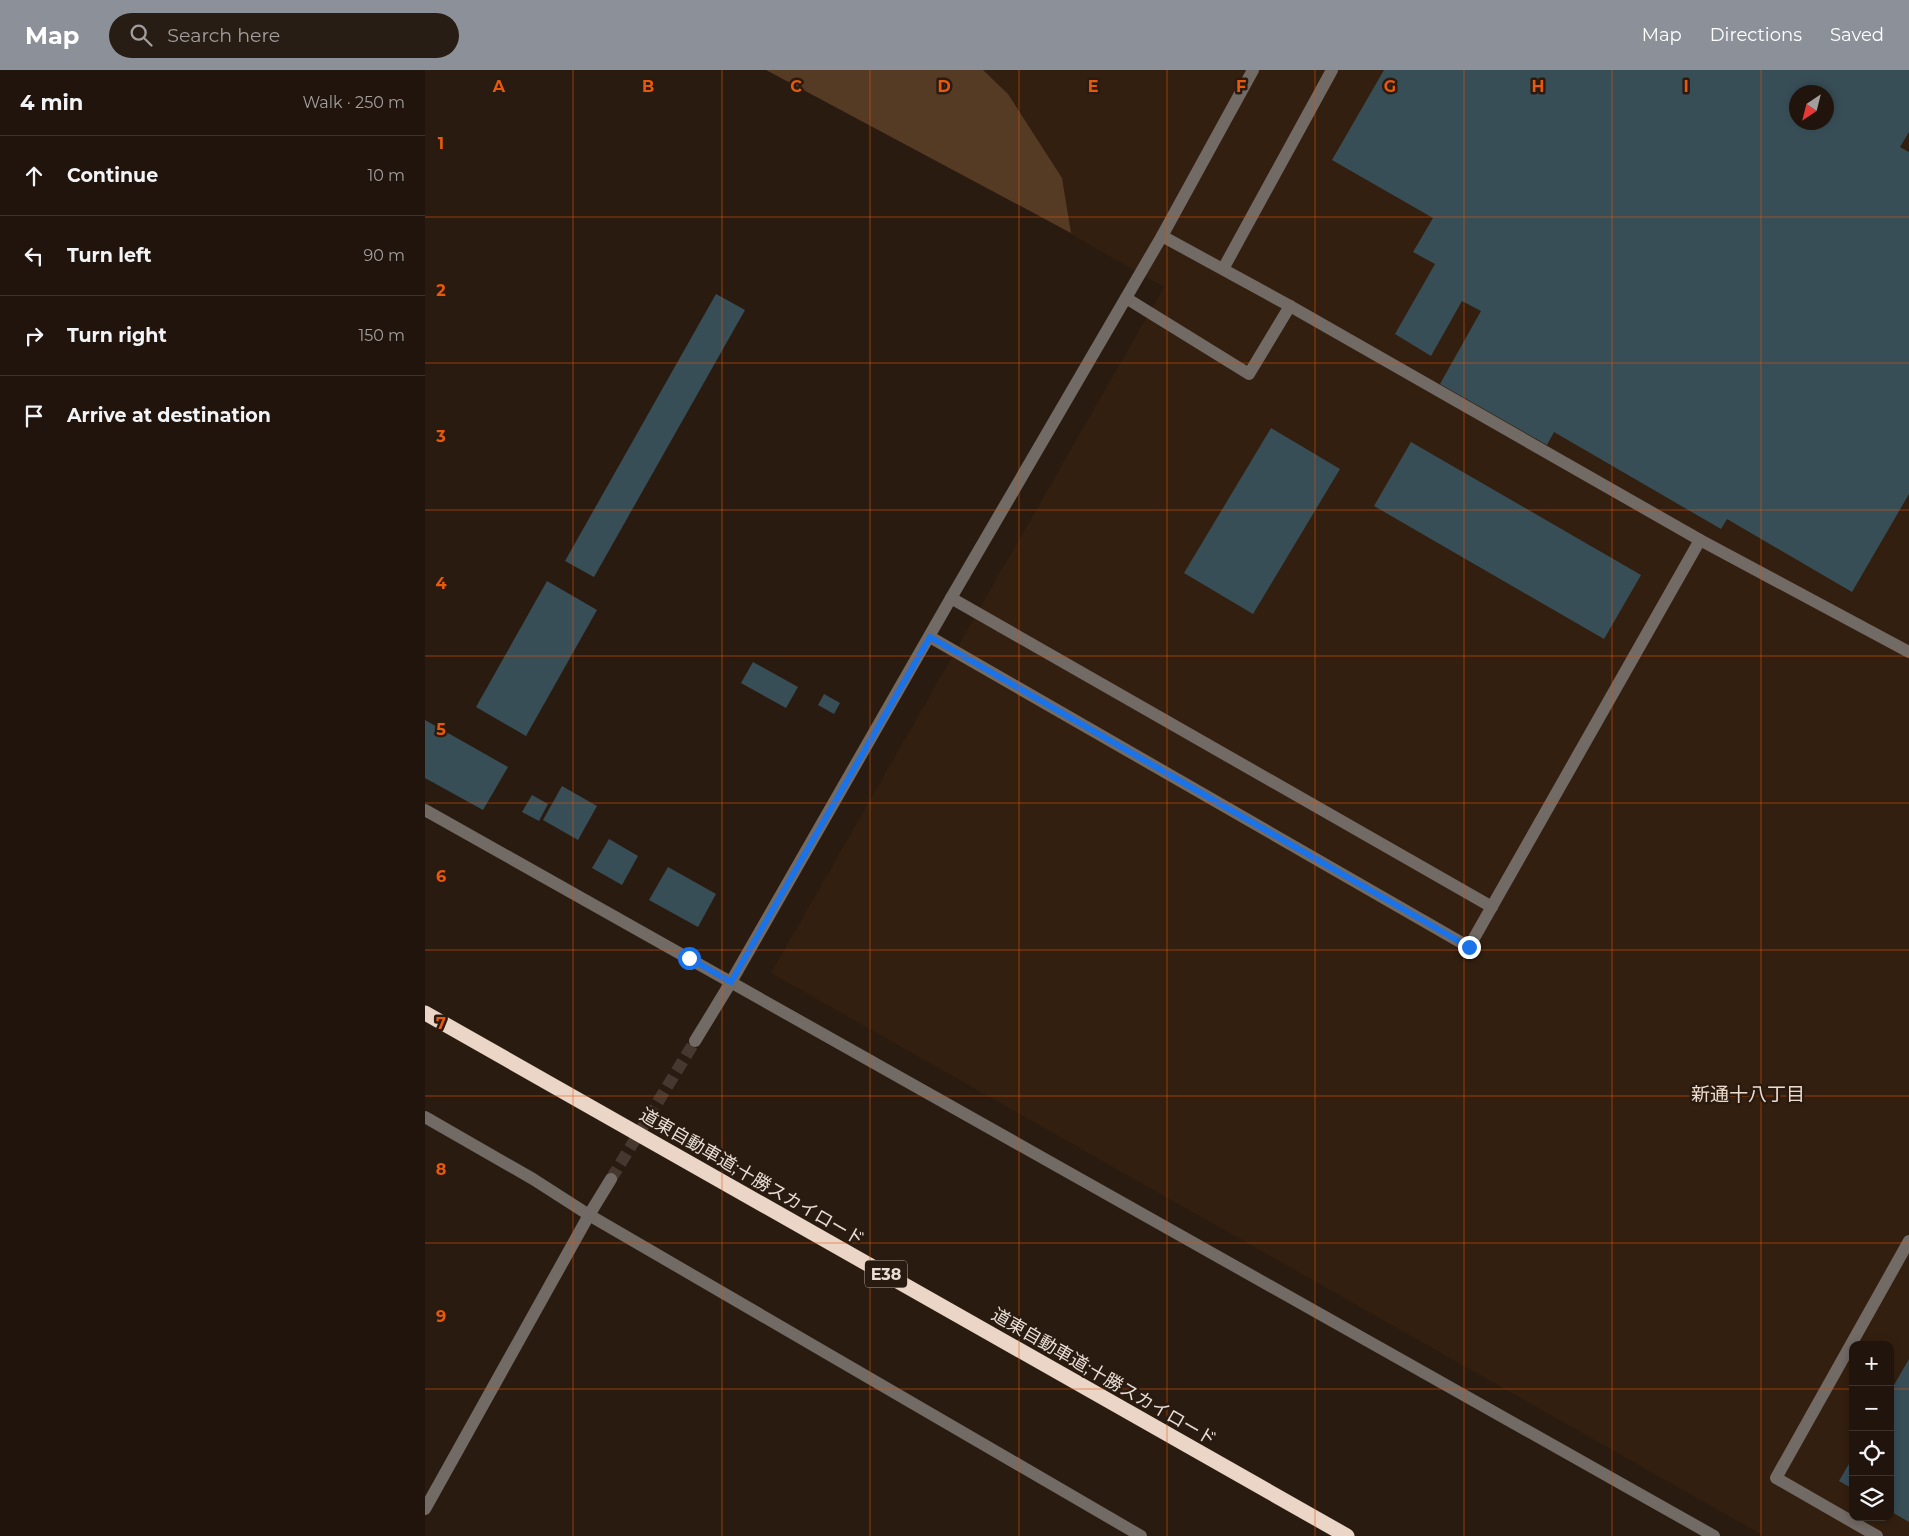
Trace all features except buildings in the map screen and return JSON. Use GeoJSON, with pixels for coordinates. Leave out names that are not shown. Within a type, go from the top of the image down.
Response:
{"type":"FeatureCollection","features":[{"type":"Feature","properties":{"kind":"highway","name":"道東自動車道;十勝スカイロード"},"geometry":{"type":"LineString","coordinates":[[425,1013],[1347,1536]]}},
{"type":"Feature","properties":{"kind":"street"},"geometry":{"type":"LineString","coordinates":[[695,1041],[731,982],[951,598],[1162,236],[1253,70]]}},
{"type":"Feature","properties":{"kind":"street"},"geometry":{"type":"LineString","coordinates":[[1223,269],[1332,70]]}},
{"type":"Feature","properties":{"kind":"street"},"geometry":{"type":"LineString","coordinates":[[1162,236],[1289,306],[1700,540],[1909,652]]}},
{"type":"Feature","properties":{"kind":"street"},"geometry":{"type":"LineString","coordinates":[[1126,298],[1249,374],[1289,306]]}},
{"type":"Feature","properties":{"kind":"street"},"geometry":{"type":"LineString","coordinates":[[930,637],[1469,947],[1700,540]]}},
{"type":"Feature","properties":{"kind":"street"},"geometry":{"type":"LineString","coordinates":[[951,598],[1492,908]]}},
{"type":"Feature","properties":{"kind":"street"},"geometry":{"type":"LineString","coordinates":[[425,810],[1714,1536]]}},
{"type":"Feature","properties":{"kind":"street"},"geometry":{"type":"LineString","coordinates":[[425,1117],[533,1179],[589,1215],[1141,1536]]}},
{"type":"Feature","properties":{"kind":"street"},"geometry":{"type":"LineString","coordinates":[[425,1509],[611,1179]]}},
{"type":"Feature","properties":{"kind":"street"},"geometry":{"type":"LineString","coordinates":[[1877,1536],[1776,1478],[1909,1241]]}},
{"type":"Feature","properties":{"kind":"shaded area"},"geometry":{"type":"Polygon","coordinates":[[[766,70],[983,70],[1008,94],[1062,178],[1071,233],[766,70]]]}},
{"type":"Feature","properties":{"kind":"shaded area"},"geometry":{"type":"Polygon","coordinates":[[[783,70],[1909,70],[1909,1536],[1764,1536],[771,973],[1164,287],[783,70]]]}},
{"type":"Feature","properties":{"kind":"tunnel"},"geometry":{"type":"LineString","coordinates":[[611,1179],[695,1041]]}},
{"type":"Feature","properties":{"kind":"district","name":"新通十八丁目"},"geometry":{"type":"Point","coordinates":[1748,1094]}},
{"type":"Feature","properties":{"kind":"route"},"geometry":{"type":"LineString","coordinates":[[689,958],[731,982],[930,637],[1469,947]]}}]}
